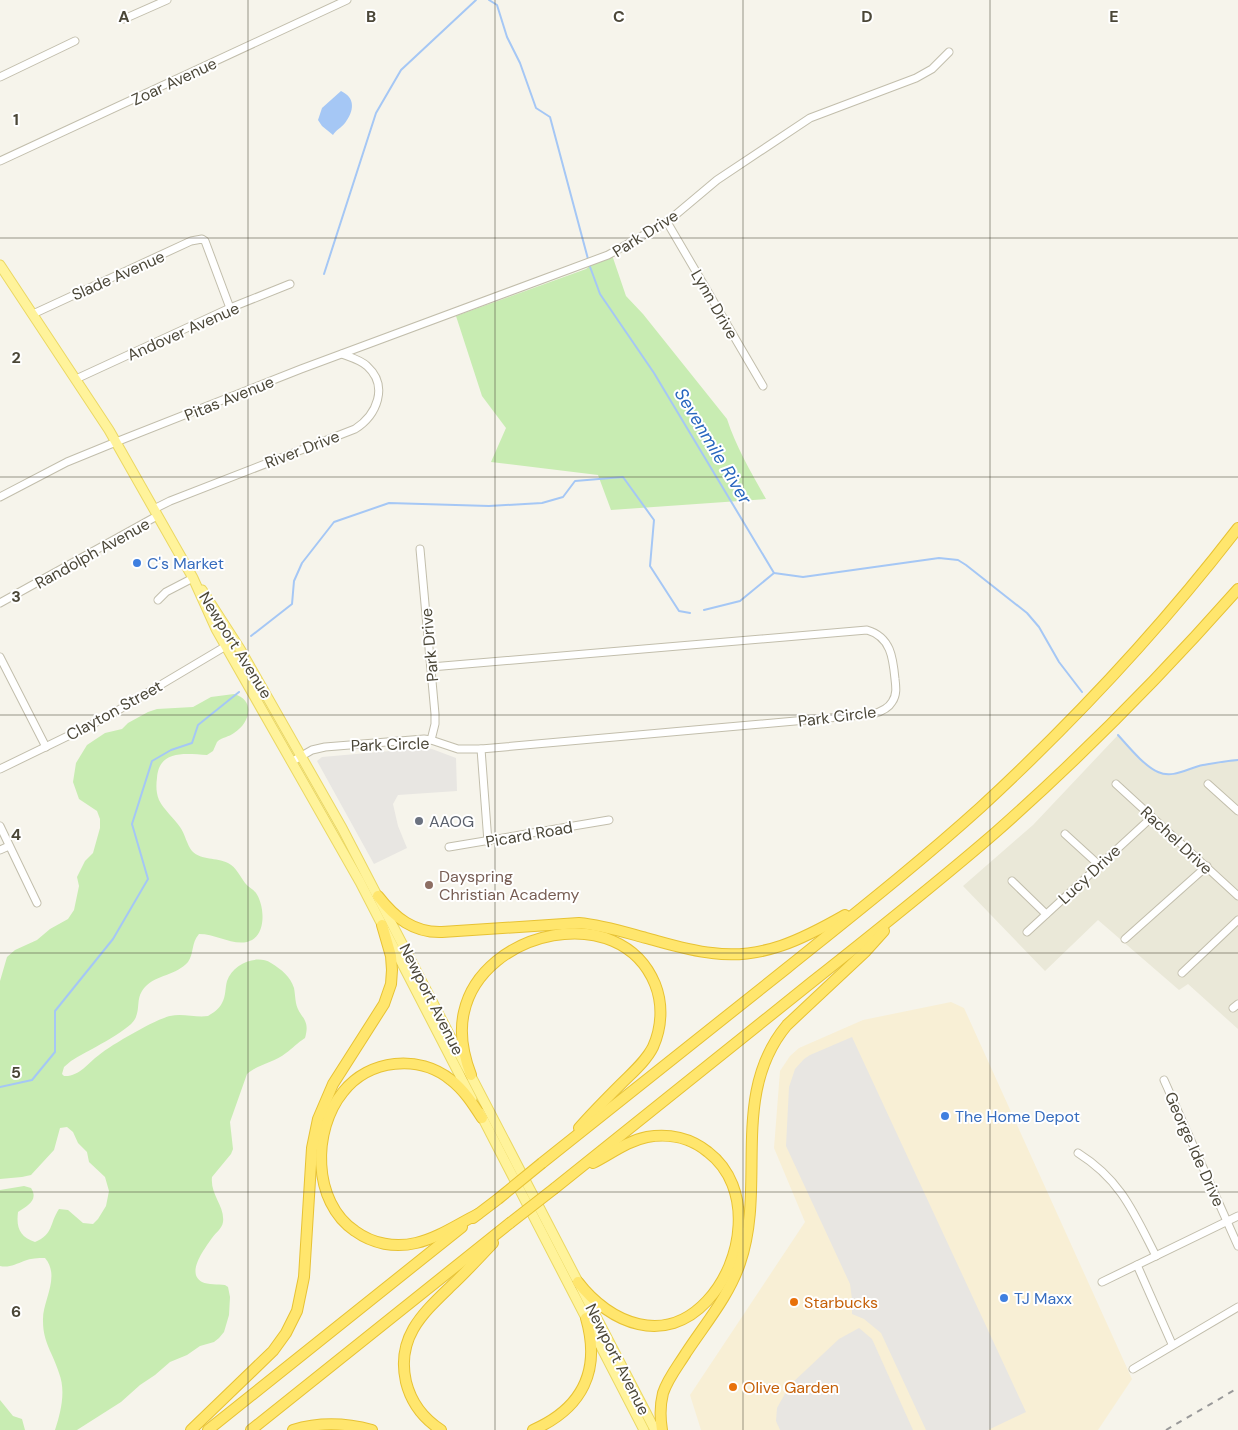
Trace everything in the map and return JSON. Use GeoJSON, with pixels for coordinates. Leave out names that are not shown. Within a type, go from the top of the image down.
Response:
{"type":"FeatureCollection","features":[{"type":"Feature","properties":{"kind":"highway"},"geometry":{"type":"LineString","coordinates":[[208,1430],[876,896],[957,828],[1054,737],[1143,642],[1238,528]]}},
{"type":"Feature","properties":{"kind":"highway"},"geometry":{"type":"LineString","coordinates":[[252,1430],[908,906],[995,832],[1091,744],[1166,668],[1238,589]]}},
{"type":"Feature","properties":{"kind":"highway"},"geometry":{"type":"LineString","coordinates":[[378,896],[398,918],[412,927],[426,931],[442,932],[579,923],[699,951],[726,955],[762,952],[795,942],[876,896]]}},
{"type":"Feature","properties":{"kind":"highway"},"geometry":{"type":"LineString","coordinates":[[662,1430],[661,1404],[666,1385],[727,1291],[743,1255],[749,1223],[754,1104],[757,1085],[766,1058],[787,1025],[866,951],[908,906]]}},
{"type":"Feature","properties":{"kind":"highway"},"geometry":{"type":"LineString","coordinates":[[191,1430],[273,1351],[286,1332],[296,1311],[304,1278],[312,1148],[318,1120],[333,1084],[384,1004],[391,984],[391,956],[382,925]]}},
{"type":"Feature","properties":{"kind":"highway"},"geometry":{"type":"LineString","coordinates":[[471,1075],[462,1038],[462,1019],[465,1007],[479,980],[504,955],[534,939],[568,933],[586,934],[603,938],[619,944],[634,954],[648,971],[658,993],[660,1017],[657,1037],[643,1062],[591,1114],[560,1149]]}},
{"type":"Feature","properties":{"kind":"highway"},"geometry":{"type":"LineString","coordinates":[[478,1214],[418,1243],[396,1245],[373,1240],[352,1229],[334,1210],[324,1189],[322,1159],[326,1127],[340,1096],[360,1076],[387,1065],[414,1063],[436,1070],[459,1087],[482,1118]]}},
{"type":"Feature","properties":{"kind":"highway"},"geometry":{"type":"LineString","coordinates":[[576,1171],[642,1138],[661,1136],[680,1138],[704,1149],[724,1167],[734,1186],[739,1211],[735,1245],[719,1284],[712,1296],[700,1308],[680,1319],[657,1325],[628,1322],[602,1307],[578,1282]]}},
{"type":"Feature","properties":{"kind":"highway"},"geometry":{"type":"LineString","coordinates":[[441,1430],[423,1415],[408,1390],[404,1363],[409,1337],[415,1323],[424,1312],[478,1260],[510,1223]]}},
{"type":"Feature","properties":{"kind":"highway"},"geometry":{"type":"LineString","coordinates":[[533,1430],[565,1411],[576,1400],[584,1387],[589,1371],[591,1353],[590,1333],[586,1318]]}},
{"type":"Feature","properties":{"kind":"highway"},"geometry":{"type":"LineString","coordinates":[[293,1430],[306,1426],[331,1424],[372,1430]]}},
{"type":"Feature","properties":{"kind":"main road","name":"Newport Avenue"},"geometry":{"type":"LineString","coordinates":[[0,265],[116,442],[193,578],[228,628],[323,792],[655,1430]]}},
{"type":"Feature","properties":{"kind":"main road","name":"Newport Avenue"},"geometry":{"type":"LineString","coordinates":[[193,578],[226,646],[344,852],[644,1430]]}},
{"type":"Feature","properties":{"kind":"street"},"geometry":{"type":"LineString","coordinates":[[124,20],[167,0]]}},
{"type":"Feature","properties":{"kind":"street","name":"Zoar Avenue"},"geometry":{"type":"LineString","coordinates":[[0,161],[347,0]]}},
{"type":"Feature","properties":{"kind":"street"},"geometry":{"type":"LineString","coordinates":[[0,77],[75,41]]}},
{"type":"Feature","properties":{"kind":"street","name":"Park Drive"},"geometry":{"type":"LineString","coordinates":[[342,354],[608,256],[667,222],[717,180],[810,118],[916,78],[932,69],[949,52]]}},
{"type":"Feature","properties":{"kind":"street","name":"Lynn Drive"},"geometry":{"type":"LineString","coordinates":[[667,222],[763,386]]}},
{"type":"Feature","properties":{"kind":"street","name":"Slade Avenue"},"geometry":{"type":"LineString","coordinates":[[33,314],[191,242],[204,239],[230,308]]}},
{"type":"Feature","properties":{"kind":"street","name":"Andover Avenue"},"geometry":{"type":"LineString","coordinates":[[76,380],[230,308],[290,284]]}},
{"type":"Feature","properties":{"kind":"street","name":"Pitas Avenue"},"geometry":{"type":"LineString","coordinates":[[0,498],[67,462],[342,354]]}},
{"type":"Feature","properties":{"kind":"street","name":"River Drive"},"geometry":{"type":"LineString","coordinates":[[156,513],[170,501],[355,429],[364,423],[376,406],[379,391],[376,376],[366,364],[342,354]]}},
{"type":"Feature","properties":{"kind":"street","name":"Randolph Avenue"},"geometry":{"type":"LineString","coordinates":[[0,603],[156,513]]}},
{"type":"Feature","properties":{"kind":"street","name":"Park Drive"},"geometry":{"type":"LineString","coordinates":[[420,549],[435,714],[435,724],[431,740]]}},
{"type":"Feature","properties":{"kind":"street"},"geometry":{"type":"LineString","coordinates":[[158,600],[166,592],[193,578]]}},
{"type":"Feature","properties":{"kind":"street","name":"Park Circle"},"geometry":{"type":"LineString","coordinates":[[291,762],[312,750],[325,746],[416,739],[431,740],[458,749],[481,749],[873,714],[882,711],[893,700],[896,692],[894,662],[890,648],[876,632],[867,630],[431,667]]}},
{"type":"Feature","properties":{"kind":"street","name":"Clayton Street"},"geometry":{"type":"LineString","coordinates":[[0,769],[105,718],[226,646]]}},
{"type":"Feature","properties":{"kind":"street"},"geometry":{"type":"LineString","coordinates":[[0,657],[46,747]]}},
{"type":"Feature","properties":{"kind":"street"},"geometry":{"type":"LineString","coordinates":[[481,749],[488,842]]}},
{"type":"Feature","properties":{"kind":"street","name":"Rachel Drive"},"geometry":{"type":"LineString","coordinates":[[1116,784],[1238,896]]}},
{"type":"Feature","properties":{"kind":"street"},"geometry":{"type":"LineString","coordinates":[[1208,784],[1238,811]]}},
{"type":"Feature","properties":{"kind":"street","name":"Lucy Drive"},"geometry":{"type":"LineString","coordinates":[[1026,932],[1152,816]]}},
{"type":"Feature","properties":{"kind":"street","name":"Picard Road"},"geometry":{"type":"LineString","coordinates":[[449,847],[488,842],[609,820]]}},
{"type":"Feature","properties":{"kind":"street"},"geometry":{"type":"LineString","coordinates":[[0,826],[37,903]]}},
{"type":"Feature","properties":{"kind":"street"},"geometry":{"type":"LineString","coordinates":[[1065,834],[1099,865]]}},
{"type":"Feature","properties":{"kind":"street"},"geometry":{"type":"LineString","coordinates":[[0,850],[9,846]]}},
{"type":"Feature","properties":{"kind":"street"},"geometry":{"type":"LineString","coordinates":[[1125,939],[1207,866]]}},
{"type":"Feature","properties":{"kind":"street"},"geometry":{"type":"LineString","coordinates":[[1012,881],[1046,914]]}},
{"type":"Feature","properties":{"kind":"street"},"geometry":{"type":"LineString","coordinates":[[1182,973],[1238,920]]}},
{"type":"Feature","properties":{"kind":"street","name":"George Ide Drive"},"geometry":{"type":"LineString","coordinates":[[1164,1080],[1238,1246]]}},
{"type":"Feature","properties":{"kind":"street"},"geometry":{"type":"LineString","coordinates":[[1078,1154],[1106,1174],[1124,1196],[1156,1256]]}},
{"type":"Feature","properties":{"kind":"street"},"geometry":{"type":"LineString","coordinates":[[1102,1282],[1238,1216]]}},
{"type":"Feature","properties":{"kind":"street"},"geometry":{"type":"LineString","coordinates":[[1137,1265],[1172,1344]]}},
{"type":"Feature","properties":{"kind":"street"},"geometry":{"type":"LineString","coordinates":[[1133,1369],[1172,1344],[1238,1307]]}},
{"type":"Feature","properties":{"kind":"shaded area"},"geometry":{"type":"Polygon","coordinates":[[[1118,735],[1156,772],[1164,774],[1172,775],[1202,765],[1238,760],[1238,1029],[1188,984],[1179,990],[1098,920],[1045,971],[963,886],[1033,825],[1118,735]]]}},
{"type":"Feature","properties":{"kind":"shaded area"},"geometry":{"type":"Polygon","coordinates":[[[424,748],[456,758],[457,791],[398,795],[393,804],[398,826],[407,848],[374,864],[317,761],[322,757],[424,748]]]}},
{"type":"Feature","properties":{"kind":"shaded area"},"geometry":{"type":"Polygon","coordinates":[[[951,1002],[964,1008],[1132,1379],[1098,1430],[701,1430],[690,1395],[805,1222],[774,1148],[780,1071],[790,1056],[799,1048],[863,1020],[951,1002]]]}},
{"type":"Feature","properties":{"kind":"shaded area"},"geometry":{"type":"Polygon","coordinates":[[[852,1037],[1026,1412],[988,1430],[926,1430],[881,1333],[864,1319],[852,1314],[850,1284],[786,1146],[789,1087],[795,1069],[810,1055],[852,1037]]]}},
{"type":"Feature","properties":{"kind":"shaded area"},"geometry":{"type":"Polygon","coordinates":[[[859,1328],[872,1339],[913,1430],[780,1430],[776,1421],[777,1408],[790,1385],[839,1339],[859,1328]]]}},
{"type":"Feature","properties":{"kind":"green space"},"geometry":{"type":"Polygon","coordinates":[[[611,252],[626,296],[643,314],[727,419],[740,450],[766,499],[611,510],[598,475],[491,462],[506,428],[482,396],[456,316],[586,269],[603,255],[611,252]]]}},
{"type":"Feature","properties":{"kind":"green space"},"geometry":{"type":"Polygon","coordinates":[[[234,694],[246,701],[248,706],[247,718],[244,724],[234,733],[217,742],[213,751],[207,755],[182,754],[168,758],[159,769],[157,792],[161,804],[180,827],[192,851],[205,858],[223,861],[231,865],[256,893],[261,905],[261,928],[253,939],[241,943],[199,934],[188,962],[178,970],[155,980],[145,987],[140,995],[137,1015],[131,1024],[71,1061],[64,1067],[62,1074],[69,1076],[79,1072],[113,1045],[163,1018],[175,1015],[208,1016],[218,1009],[222,1003],[230,975],[240,965],[252,960],[265,960],[288,977],[294,988],[297,1008],[306,1022],[305,1038],[281,1056],[247,1074],[230,1122],[233,1149],[212,1177],[213,1189],[222,1211],[223,1222],[198,1260],[196,1273],[197,1278],[202,1282],[228,1287],[230,1297],[229,1315],[224,1332],[214,1342],[200,1346],[187,1355],[170,1362],[121,1402],[77,1430],[55,1430],[61,1409],[62,1387],[57,1366],[43,1329],[43,1313],[50,1289],[51,1273],[45,1258],[29,1259],[9,1266],[0,1266],[0,1190],[24,1186],[31,1188],[34,1196],[33,1199],[18,1212],[18,1223],[23,1235],[35,1242],[48,1232],[59,1209],[68,1210],[83,1223],[93,1224],[106,1206],[109,1191],[105,1177],[89,1162],[87,1152],[78,1143],[73,1132],[67,1127],[60,1128],[54,1150],[31,1175],[0,1179],[0,981],[7,957],[15,950],[37,940],[50,929],[68,919],[74,910],[79,886],[77,877],[85,861],[93,853],[100,828],[100,819],[97,811],[79,799],[73,782],[76,763],[87,745],[105,733],[122,729],[128,723],[148,712],[157,709],[193,707],[211,697],[234,694]]]}},
{"type":"Feature","properties":{"kind":"green space"},"geometry":{"type":"Polygon","coordinates":[[[0,1400],[13,1416],[22,1419],[25,1430],[0,1430],[0,1400]]]}},
{"type":"Feature","properties":{"kind":"water"},"geometry":{"type":"Polygon","coordinates":[[[341,91],[349,97],[352,109],[345,123],[333,135],[318,120],[322,108],[341,91]]]}},
{"type":"Feature","properties":{"kind":"waterway"},"geometry":{"type":"LineString","coordinates":[[324,274],[376,113],[401,70],[476,0]]}},
{"type":"Feature","properties":{"kind":"waterway","name":"Sevenmile River"},"geometry":{"type":"LineString","coordinates":[[489,0],[497,5],[507,37],[520,63],[536,108],[550,117],[588,259]]}},
{"type":"Feature","properties":{"kind":"waterway","name":"Sevenmile River"},"geometry":{"type":"LineString","coordinates":[[589,264],[600,294],[654,373],[774,573],[803,577],[939,558],[958,560],[1027,613],[1039,627],[1059,662],[1082,692]]}},
{"type":"Feature","properties":{"kind":"waterway"},"geometry":{"type":"LineString","coordinates":[[251,636],[292,604],[294,581],[302,563],[334,522],[389,503],[489,506],[542,503],[563,497],[575,481],[623,477],[654,520],[650,566],[679,611],[690,613]]}},
{"type":"Feature","properties":{"kind":"waterway"},"geometry":{"type":"LineString","coordinates":[[704,610],[740,601],[774,573]]}},
{"type":"Feature","properties":{"kind":"waterway"},"geometry":{"type":"LineString","coordinates":[[0,1087],[32,1080],[55,1052],[55,1011],[113,939],[148,879],[132,824],[152,761],[171,750],[192,743],[198,725],[239,692]]}},
{"type":"Feature","properties":{"kind":"waterway","name":"Sevenmile River"},"geometry":{"type":"LineString","coordinates":[[1118,735],[1147,765],[1164,774],[1175,774],[1203,765],[1238,760]]}},
{"type":"Feature","properties":{"kind":"railway"},"geometry":{"type":"LineString","coordinates":[[1166,1430],[1238,1388]]}},
{"type":"Feature","properties":{"kind":"place","name":"C's Market"},"geometry":{"type":"Point","coordinates":[137,563]}},
{"type":"Feature","properties":{"kind":"place","name":"AAOG"},"geometry":{"type":"Point","coordinates":[419,821]}},
{"type":"Feature","properties":{"kind":"place","name":"Dayspring Christian Academy"},"geometry":{"type":"Point","coordinates":[429,885]}},
{"type":"Feature","properties":{"kind":"place","name":"The Home Depot"},"geometry":{"type":"Point","coordinates":[945,1116]}},
{"type":"Feature","properties":{"kind":"place","name":"TJ Maxx"},"geometry":{"type":"Point","coordinates":[1004,1298]}},
{"type":"Feature","properties":{"kind":"place","name":"Starbucks"},"geometry":{"type":"Point","coordinates":[794,1302]}},
{"type":"Feature","properties":{"kind":"place","name":"Olive Garden"},"geometry":{"type":"Point","coordinates":[733,1387]}}]}
